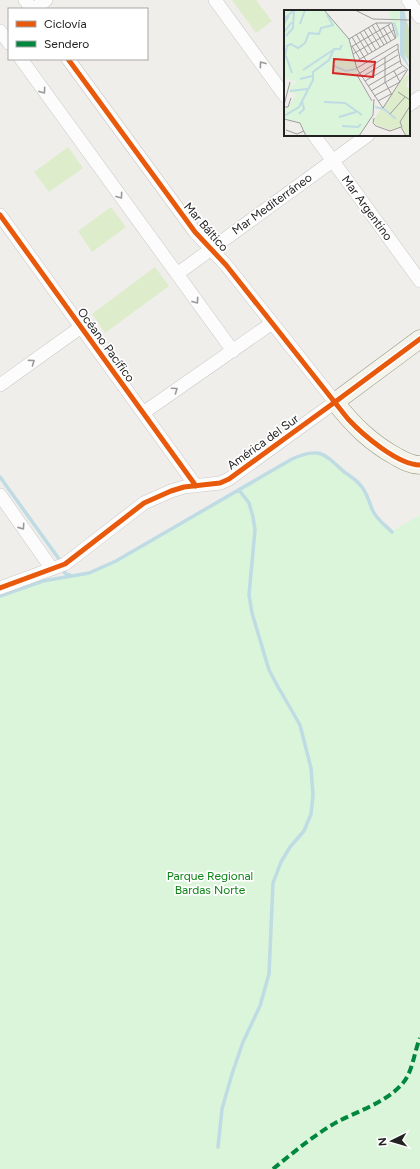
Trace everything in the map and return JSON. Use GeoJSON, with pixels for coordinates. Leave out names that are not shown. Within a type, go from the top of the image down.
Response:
{"type":"FeatureCollection","features":[{"type":"Feature","properties":{"kind":"street"},"geometry":{"type":"LineString","coordinates":[[25,0],[32,8]]}},
{"type":"Feature","properties":{"kind":"street"},"geometry":{"type":"LineString","coordinates":[[34,8],[46,0]]}},
{"type":"Feature","properties":{"kind":"street"},"geometry":{"type":"LineString","coordinates":[[215,0],[284,95]]}},
{"type":"Feature","properties":{"kind":"street"},"geometry":{"type":"LineString","coordinates":[[408,0],[420,17]]}},
{"type":"Feature","properties":{"kind":"street"},"geometry":{"type":"LineString","coordinates":[[3,31],[8,41]]}},
{"type":"Feature","properties":{"kind":"street"},"geometry":{"type":"LineString","coordinates":[[21,60],[233,351]]}},
{"type":"Feature","properties":{"kind":"street","name":"Mar Báltico"},"geometry":{"type":"LineString","coordinates":[[69,60],[195,232],[210,250],[226,264],[335,402]]}},
{"type":"Feature","properties":{"kind":"street"},"geometry":{"type":"LineString","coordinates":[[410,104],[420,97]]}},
{"type":"Feature","properties":{"kind":"street","name":"Mar Argentino"},"geometry":{"type":"LineString","coordinates":[[315,136],[420,281]]}},
{"type":"Feature","properties":{"kind":"street","name":"Mar Mediterráneo"},"geometry":{"type":"LineString","coordinates":[[177,274],[367,136]]}},
{"type":"Feature","properties":{"kind":"street","name":"Océano Pacífico"},"geometry":{"type":"LineString","coordinates":[[2,223],[81,327],[196,486]]}},
{"type":"Feature","properties":{"kind":"street"},"geometry":{"type":"LineString","coordinates":[[143,413],[272,323]]}},
{"type":"Feature","properties":{"kind":"street"},"geometry":{"type":"LineString","coordinates":[[0,385],[81,327]]}},
{"type":"Feature","properties":{"kind":"street","name":"América del Sur"},"geometry":{"type":"LineString","coordinates":[[0,588],[52,569],[71,560],[144,503],[171,491],[220,483],[229,479],[420,339]]}},
{"type":"Feature","properties":{"kind":"street"},"geometry":{"type":"LineString","coordinates":[[335,402],[355,426],[378,446],[408,463],[420,465]]}},
{"type":"Feature","properties":{"kind":"street"},"geometry":{"type":"LineString","coordinates":[[0,495],[52,569]]}},
{"type":"Feature","properties":{"kind":"green space"},"geometry":{"type":"Polygon","coordinates":[[[232,0],[256,0],[272,21],[256,33],[232,0]]]}},
{"type":"Feature","properties":{"kind":"green space"},"geometry":{"type":"Polygon","coordinates":[[[68,147],[83,168],[49,192],[34,172],[68,147]]]}},
{"type":"Feature","properties":{"kind":"green space"},"geometry":{"type":"Polygon","coordinates":[[[111,207],[126,227],[92,252],[78,231],[111,207]]]}},
{"type":"Feature","properties":{"kind":"green space"},"geometry":{"type":"Polygon","coordinates":[[[155,267],[169,286],[105,333],[92,314],[155,267]]]}},
{"type":"Feature","properties":{"kind":"green space","name":"Parque Regional Bardas Norte"},"geometry":{"type":"Polygon","coordinates":[[[311,452],[325,455],[357,481],[363,488],[378,520],[392,531],[420,515],[420,1169],[0,1169],[0,596],[43,581],[89,573],[116,561],[292,459],[302,454],[311,452]]]}},
{"type":"Feature","properties":{"kind":"waterway"},"geometry":{"type":"LineString","coordinates":[[0,596],[43,581],[89,573],[116,561],[292,459],[309,453],[326,456],[358,482],[365,492],[376,516],[392,532]]}},
{"type":"Feature","properties":{"kind":"waterway"},"geometry":{"type":"LineString","coordinates":[[0,477],[59,559]]}},
{"type":"Feature","properties":{"kind":"waterway"},"geometry":{"type":"LineString","coordinates":[[218,1147],[222,1109],[232,1074],[243,1042],[260,1006],[269,974],[273,883],[281,862],[290,847],[304,831],[311,814],[313,795],[311,768],[300,725],[269,670],[252,613],[249,595],[255,530],[249,503],[239,490]]}},
{"type":"Feature","properties":{"kind":"waterway"},"geometry":{"type":"LineString","coordinates":[[64,572],[72,576]]}},
{"type":"Feature","properties":{"kind":"marked path"},"geometry":{"type":"LineString","coordinates":[[273,1169],[320,1132],[337,1122],[372,1106],[396,1090],[403,1083],[409,1073],[420,1038]]}},
{"type":"Feature","properties":{"kind":"cycle path"},"geometry":{"type":"LineString","coordinates":[[69,60],[195,232],[226,265],[348,419],[362,433],[381,448],[411,464],[420,465]]}},
{"type":"Feature","properties":{"kind":"cycle path"},"geometry":{"type":"LineString","coordinates":[[0,215],[196,486]]}},
{"type":"Feature","properties":{"kind":"cycle path"},"geometry":{"type":"LineString","coordinates":[[0,588],[65,564],[144,503],[184,487],[220,483],[229,479],[420,339]]}}]}
